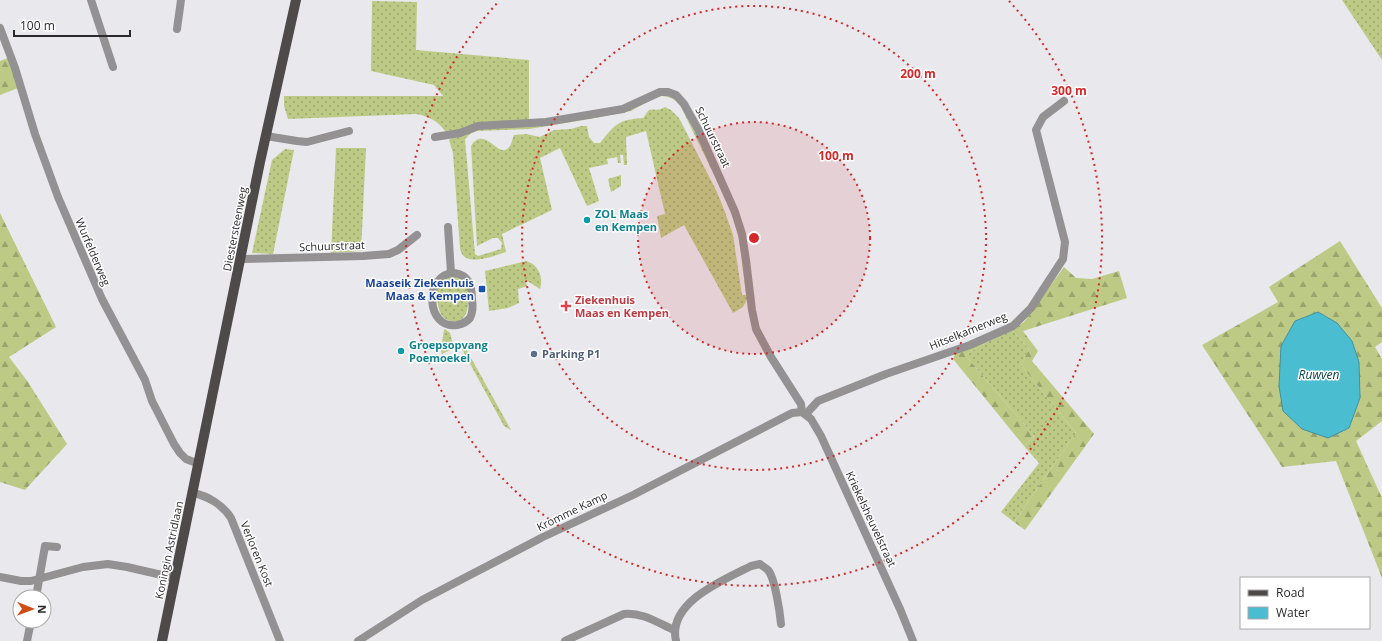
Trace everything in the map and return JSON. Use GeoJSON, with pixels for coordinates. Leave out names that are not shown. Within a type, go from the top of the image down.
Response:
{"type":"FeatureCollection","features":[{"type":"Feature","properties":{"kind":"main road","name":"Diestersteenweg"},"geometry":{"type":"LineString","coordinates":[[199,464],[266,136],[296,0]]}},
{"type":"Feature","properties":{"kind":"main road","name":"Koningin Astridlaan"},"geometry":{"type":"LineString","coordinates":[[162,641],[199,464]]}},
{"type":"Feature","properties":{"kind":"street"},"geometry":{"type":"LineString","coordinates":[[91,0],[112,67]]}},
{"type":"Feature","properties":{"kind":"street"},"geometry":{"type":"LineString","coordinates":[[177,29],[181,0]]}},
{"type":"Feature","properties":{"kind":"street","name":"Wurfelderweg"},"geometry":{"type":"LineString","coordinates":[[0,28],[15,68],[35,134],[48,169],[102,299],[145,380],[152,401],[174,444],[180,454],[186,459],[199,464]]}},
{"type":"Feature","properties":{"kind":"street","name":"Schuurstraat"},"geometry":{"type":"LineString","coordinates":[[435,137],[460,133],[478,126],[546,122],[623,108],[660,92],[668,92],[676,95],[684,104],[698,129],[735,212],[742,234],[754,322],[771,357],[801,404],[804,413]]}},
{"type":"Feature","properties":{"kind":"street","name":"Hitselkamerweg"},"geometry":{"type":"LineString","coordinates":[[804,413],[818,401],[886,374],[970,345],[1013,326],[1031,308],[1063,259],[1065,242],[1036,130],[1043,117],[1064,101]]}},
{"type":"Feature","properties":{"kind":"street"},"geometry":{"type":"LineString","coordinates":[[266,136],[291,141],[307,142],[349,131]]}},
{"type":"Feature","properties":{"kind":"street"},"geometry":{"type":"LineString","coordinates":[[448,227],[451,274]]}},
{"type":"Feature","properties":{"kind":"street","name":"Schuurstraat"},"geometry":{"type":"LineString","coordinates":[[241,259],[389,254],[398,250],[417,235]]}},
{"type":"Feature","properties":{"kind":"street"},"geometry":{"type":"LineString","coordinates":[[451,274],[457,274],[465,278],[470,284],[472,291],[473,308],[470,318],[465,322],[455,325],[446,324],[439,320],[435,315],[433,308],[433,290],[435,283],[440,277],[451,274]]}},
{"type":"Feature","properties":{"kind":"street","name":"Kromme Kamp"},"geometry":{"type":"LineString","coordinates":[[358,641],[422,600],[537,540],[633,495],[792,413],[804,413]]}},
{"type":"Feature","properties":{"kind":"street","name":"Kriekelsheuvelstraat"},"geometry":{"type":"LineString","coordinates":[[804,413],[811,419],[821,436],[903,615],[913,641]]}},
{"type":"Feature","properties":{"kind":"street","name":"Verloren Kost"},"geometry":{"type":"LineString","coordinates":[[193,493],[199,494],[218,504],[226,511],[280,641]]}},
{"type":"Feature","properties":{"kind":"street"},"geometry":{"type":"LineString","coordinates":[[38,589],[41,562],[45,546],[57,547]]}},
{"type":"Feature","properties":{"kind":"street"},"geometry":{"type":"LineString","coordinates":[[0,577],[21,581],[31,581],[83,567],[108,564],[175,578]]}},
{"type":"Feature","properties":{"kind":"street"},"geometry":{"type":"LineString","coordinates":[[676,641],[674,630],[686,606],[697,596],[752,566],[760,564],[768,570],[774,584],[781,624]]}},
{"type":"Feature","properties":{"kind":"street"},"geometry":{"type":"LineString","coordinates":[[565,641],[624,614],[641,615],[674,630]]}},
{"type":"Feature","properties":{"kind":"street"},"geometry":{"type":"LineString","coordinates":[[27,641],[29,629]]}},
{"type":"Feature","properties":{"kind":"green space"},"geometry":{"type":"Polygon","coordinates":[[[1342,0],[1382,0],[1382,60],[1342,0]]]}},
{"type":"Feature","properties":{"kind":"green space"},"geometry":{"type":"Polygon","coordinates":[[[372,1],[417,2],[416,50],[529,60],[529,121],[464,130],[445,131],[432,119],[415,114],[288,119],[284,106],[284,96],[443,96],[434,85],[371,71],[372,1]]]}},
{"type":"Feature","properties":{"kind":"green space"},"geometry":{"type":"Polygon","coordinates":[[[8,58],[18,88],[0,95],[0,61],[8,58]]]}},
{"type":"Feature","properties":{"kind":"green space"},"geometry":{"type":"Polygon","coordinates":[[[659,94],[672,95],[683,106],[706,150],[733,210],[741,233],[748,298],[743,307],[733,313],[684,225],[661,238],[657,216],[665,214],[646,131],[626,137],[627,165],[624,165],[623,155],[620,155],[621,163],[618,163],[617,157],[607,159],[608,164],[589,168],[599,201],[587,206],[560,148],[540,158],[552,210],[502,234],[506,252],[487,258],[472,260],[462,254],[460,248],[453,153],[449,140],[453,137],[478,129],[542,125],[624,110],[659,94]],[[662,96],[656,97],[631,111],[529,129],[477,131],[470,134],[465,139],[475,254],[478,256],[501,249],[502,243],[498,238],[493,238],[477,246],[471,146],[476,140],[487,140],[501,150],[505,150],[510,146],[514,135],[526,134],[540,137],[554,130],[587,126],[589,137],[594,143],[600,143],[618,124],[628,120],[643,118],[649,110],[665,107],[671,110],[679,118],[717,192],[733,235],[742,295],[746,295],[739,239],[730,208],[680,105],[670,98],[662,96]]]}},
{"type":"Feature","properties":{"kind":"green space"},"geometry":{"type":"Polygon","coordinates":[[[336,148],[366,148],[361,251],[331,253],[336,148]]]}},
{"type":"Feature","properties":{"kind":"green space"},"geometry":{"type":"Polygon","coordinates":[[[285,149],[294,150],[273,254],[252,253],[272,160],[285,149]]]}},
{"type":"Feature","properties":{"kind":"green space"},"geometry":{"type":"Polygon","coordinates":[[[621,175],[621,186],[611,192],[608,179],[621,175]]]}},
{"type":"Feature","properties":{"kind":"green space"},"geometry":{"type":"Polygon","coordinates":[[[0,213],[56,327],[9,357],[28,382],[67,444],[25,490],[0,482],[0,213]]]}},
{"type":"Feature","properties":{"kind":"green space"},"geometry":{"type":"Polygon","coordinates":[[[1340,241],[1382,308],[1382,342],[1375,347],[1382,359],[1382,421],[1356,441],[1382,498],[1382,578],[1336,461],[1282,467],[1202,345],[1278,302],[1269,287],[1340,241]],[[1360,398],[1328,438],[1349,428],[1360,398]]]}},
{"type":"Feature","properties":{"kind":"green space"},"geometry":{"type":"Polygon","coordinates":[[[526,261],[534,265],[539,272],[541,280],[540,289],[526,280],[527,286],[518,289],[519,303],[508,308],[489,311],[485,271],[526,261]]]}},
{"type":"Feature","properties":{"kind":"green space"},"geometry":{"type":"Polygon","coordinates":[[[1064,267],[1076,278],[1092,279],[1119,271],[1127,298],[1023,331],[1038,351],[1032,361],[1094,434],[1025,530],[1014,522],[1076,433],[1021,365],[1029,349],[1012,330],[1024,322],[1064,267]]]}},
{"type":"Feature","properties":{"kind":"green space"},"geometry":{"type":"Polygon","coordinates":[[[447,277],[460,278],[466,286],[468,304],[466,315],[457,321],[446,319],[442,316],[438,307],[438,286],[447,277]]]}},
{"type":"Feature","properties":{"kind":"green space"},"geometry":{"type":"Polygon","coordinates":[[[445,329],[450,333],[454,348],[442,354],[441,349],[445,329]]]}},
{"type":"Feature","properties":{"kind":"green space"},"geometry":{"type":"Polygon","coordinates":[[[1012,330],[1029,349],[1021,365],[1076,433],[1014,522],[1001,512],[1039,463],[1024,446],[1034,436],[965,355],[1012,330]]]}},
{"type":"Feature","properties":{"kind":"green space"},"geometry":{"type":"Polygon","coordinates":[[[991,340],[965,355],[1034,436],[1024,446],[953,359],[956,352],[991,340]]]}},
{"type":"Feature","properties":{"kind":"green space"},"geometry":{"type":"Polygon","coordinates":[[[465,347],[511,430],[504,426],[462,349],[465,347]]]}},
{"type":"Feature","properties":{"kind":"water","name":"Ruwven"},"geometry":{"type":"Polygon","coordinates":[[[1318,312],[1337,323],[1352,341],[1359,362],[1360,398],[1349,428],[1328,438],[1302,429],[1283,411],[1279,386],[1281,346],[1295,321],[1318,312]]]}},
{"type":"Feature","properties":{"kind":"place","name":"ZOL Maas en Kempen"},"geometry":{"type":"Point","coordinates":[587,220]}},
{"type":"Feature","properties":{"kind":"place","name":"Maaseik Ziekenhuis Maas & Kempen"},"geometry":{"type":"Point","coordinates":[482,289]}},
{"type":"Feature","properties":{"kind":"place","name":"Ziekenhuis Maas en Kempen"},"geometry":{"type":"Point","coordinates":[566,306]}},
{"type":"Feature","properties":{"kind":"place","name":"Groepsopvang Poemoekel"},"geometry":{"type":"Point","coordinates":[401,351]}},
{"type":"Feature","properties":{"kind":"place","name":"Parking P1"},"geometry":{"type":"Point","coordinates":[534,354]}}]}
